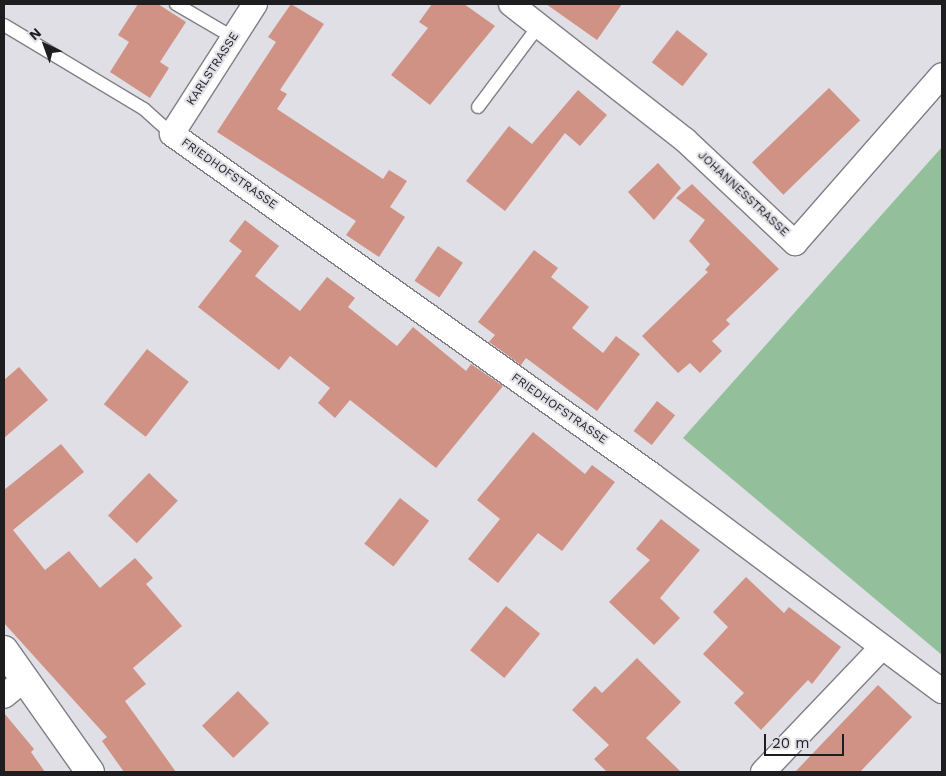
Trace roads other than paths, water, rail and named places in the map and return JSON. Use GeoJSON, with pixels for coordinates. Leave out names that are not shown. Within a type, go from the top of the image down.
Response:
{"type":"FeatureCollection","features":[{"type":"Feature","properties":{"kind":"main road"},"geometry":{"type":"LineString","coordinates":[[4,650],[90,772]]}},
{"type":"Feature","properties":{"kind":"street","name":"KARLSTRASSE"},"geometry":{"type":"LineString","coordinates":[[172,134],[255,4]]}},
{"type":"Feature","properties":{"kind":"street","name":"JOHANNESSTRASSE"},"geometry":{"type":"LineString","coordinates":[[512,4],[540,24],[685,140],[795,243],[942,75]]}},
{"type":"Feature","properties":{"kind":"street","name":"FRIEDHOFSTRASSE"},"geometry":{"type":"LineString","coordinates":[[172,134],[652,475],[881,648],[942,690]]}},
{"type":"Feature","properties":{"kind":"street"},"geometry":{"type":"LineString","coordinates":[[763,772],[881,648]]}},
{"type":"Feature","properties":{"kind":"street"},"geometry":{"type":"LineString","coordinates":[[4,696],[25,679]]}},
{"type":"Feature","properties":{"kind":"lane"},"geometry":{"type":"LineString","coordinates":[[176,4],[234,38]]}},
{"type":"Feature","properties":{"kind":"lane"},"geometry":{"type":"LineString","coordinates":[[478,107],[540,24]]}},
{"type":"Feature","properties":{"kind":"lane"},"geometry":{"type":"LineString","coordinates":[[4,25],[144,110],[172,134]]}}]}
